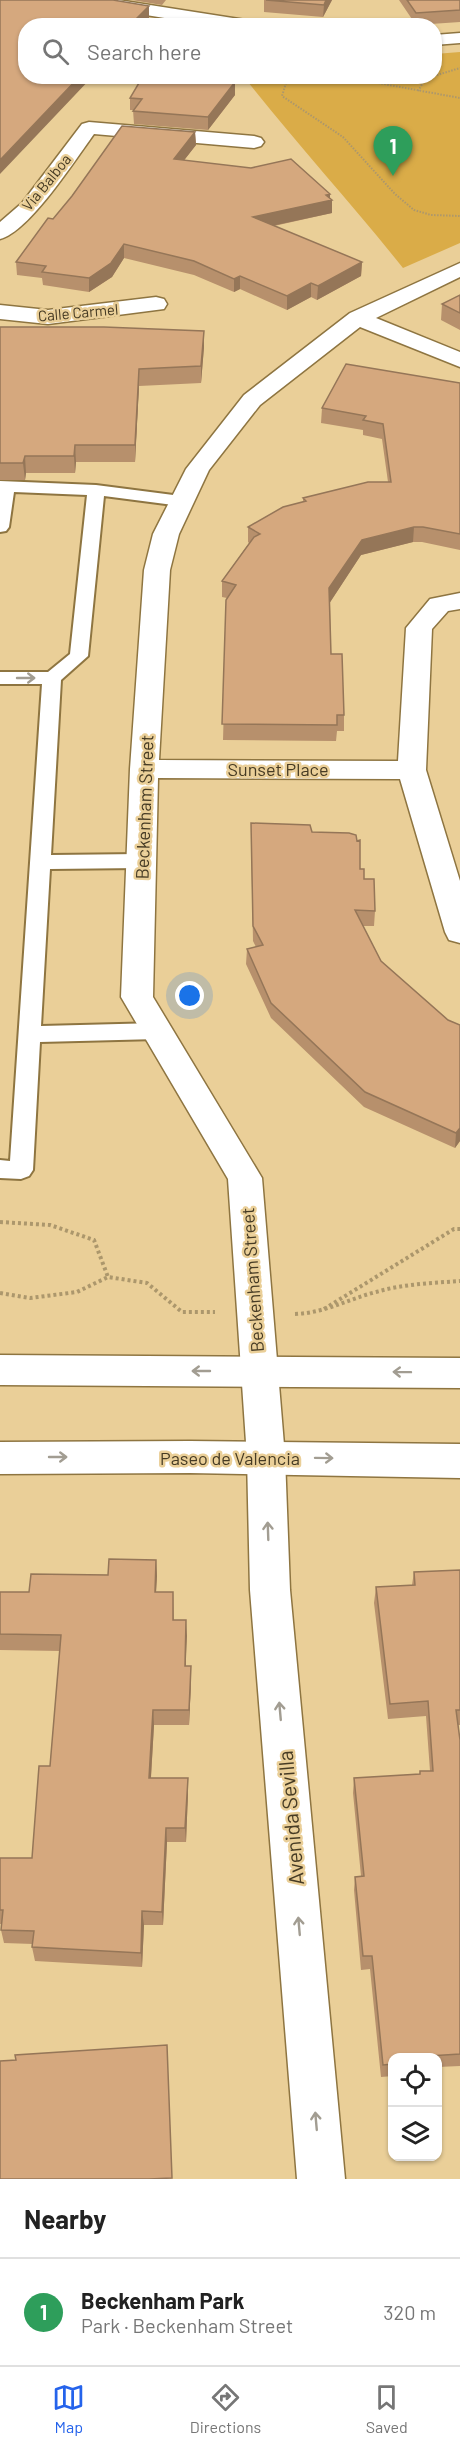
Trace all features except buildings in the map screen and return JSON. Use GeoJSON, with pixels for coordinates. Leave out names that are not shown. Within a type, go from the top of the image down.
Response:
{"type":"FeatureCollection","features":[{"type":"Feature","properties":{"kind":"street"},"geometry":{"type":"LineString","coordinates":[[84,0],[196,18]]}},
{"type":"Feature","properties":{"kind":"street"},"geometry":{"type":"LineString","coordinates":[[210,18],[221,0]]}},
{"type":"Feature","properties":{"kind":"street"},"geometry":{"type":"LineString","coordinates":[[442,39],[460,38]]}},
{"type":"Feature","properties":{"kind":"street","name":"Via Balboa"},"geometry":{"type":"LineString","coordinates":[[0,233],[29,207],[89,128],[254,142]]}},
{"type":"Feature","properties":{"kind":"street","name":"Beckenham Street"},"geometry":{"type":"LineString","coordinates":[[266,1457],[245,1178],[137,998],[144,769],[157,570],[166,534],[198,470],[252,400],[358,318],[460,268]]}},
{"type":"Feature","properties":{"kind":"street","name":"Calle Carmel"},"geometry":{"type":"LineString","coordinates":[[0,312],[48,317],[156,304]]}},
{"type":"Feature","properties":{"kind":"street"},"geometry":{"type":"LineString","coordinates":[[358,318],[460,360]]}},
{"type":"Feature","properties":{"kind":"street"},"geometry":{"type":"LineString","coordinates":[[460,601],[439,605],[419,628],[412,770],[460,932]]}},
{"type":"Feature","properties":{"kind":"street","name":"Sunset Place"},"geometry":{"type":"LineString","coordinates":[[144,769],[412,770]]}},
{"type":"Feature","properties":{"kind":"street"},"geometry":{"type":"LineString","coordinates":[[0,1370],[460,1373]]}},
{"type":"Feature","properties":{"kind":"street","name":"Paseo de Valencia"},"geometry":{"type":"LineString","coordinates":[[0,1458],[266,1457],[460,1461]]}},
{"type":"Feature","properties":{"kind":"street","name":"Avenida Sevilla"},"geometry":{"type":"LineString","coordinates":[[266,1457],[270,1590],[321,2179]]}},
{"type":"Feature","properties":{"kind":"lane"},"geometry":{"type":"LineString","coordinates":[[0,527],[3,487],[96,490],[181,501]]}},
{"type":"Feature","properties":{"kind":"lane"},"geometry":{"type":"LineString","coordinates":[[0,678],[52,678],[79,656],[96,490]]}},
{"type":"Feature","properties":{"kind":"lane"},"geometry":{"type":"LineString","coordinates":[[0,1169],[21,1170],[52,678]]}},
{"type":"Feature","properties":{"kind":"lane"},"geometry":{"type":"LineString","coordinates":[[42,862],[141,861]]}},
{"type":"Feature","properties":{"kind":"lane"},"geometry":{"type":"LineString","coordinates":[[30,1034],[158,1031]]}},
{"type":"Feature","properties":{"kind":"path"},"geometry":{"type":"LineString","coordinates":[[442,74],[460,68]]}},
{"type":"Feature","properties":{"kind":"path"},"geometry":{"type":"LineString","coordinates":[[286,84],[282,96],[294,108],[322,122],[344,138],[402,200],[416,211],[436,216],[460,216]]}},
{"type":"Feature","properties":{"kind":"path"},"geometry":{"type":"LineString","coordinates":[[379,84],[460,98]]}},
{"type":"Feature","properties":{"kind":"path"},"geometry":{"type":"LineString","coordinates":[[418,92],[422,84]]}},
{"type":"Feature","properties":{"kind":"path"},"geometry":{"type":"LineString","coordinates":[[0,1222],[50,1225],[94,1240],[108,1277]]}},
{"type":"Feature","properties":{"kind":"path"},"geometry":{"type":"LineString","coordinates":[[316,1315],[413,1253],[454,1229],[460,1229]]}},
{"type":"Feature","properties":{"kind":"shaded area"},"geometry":{"type":"Polygon","coordinates":[[[460,52],[460,243],[403,268],[250,84],[442,84],[442,53],[460,52]]]}},
{"type":"Feature","properties":{"kind":"place","name":"Beckenham Park"},"geometry":{"type":"Point","coordinates":[393,176]}}]}
